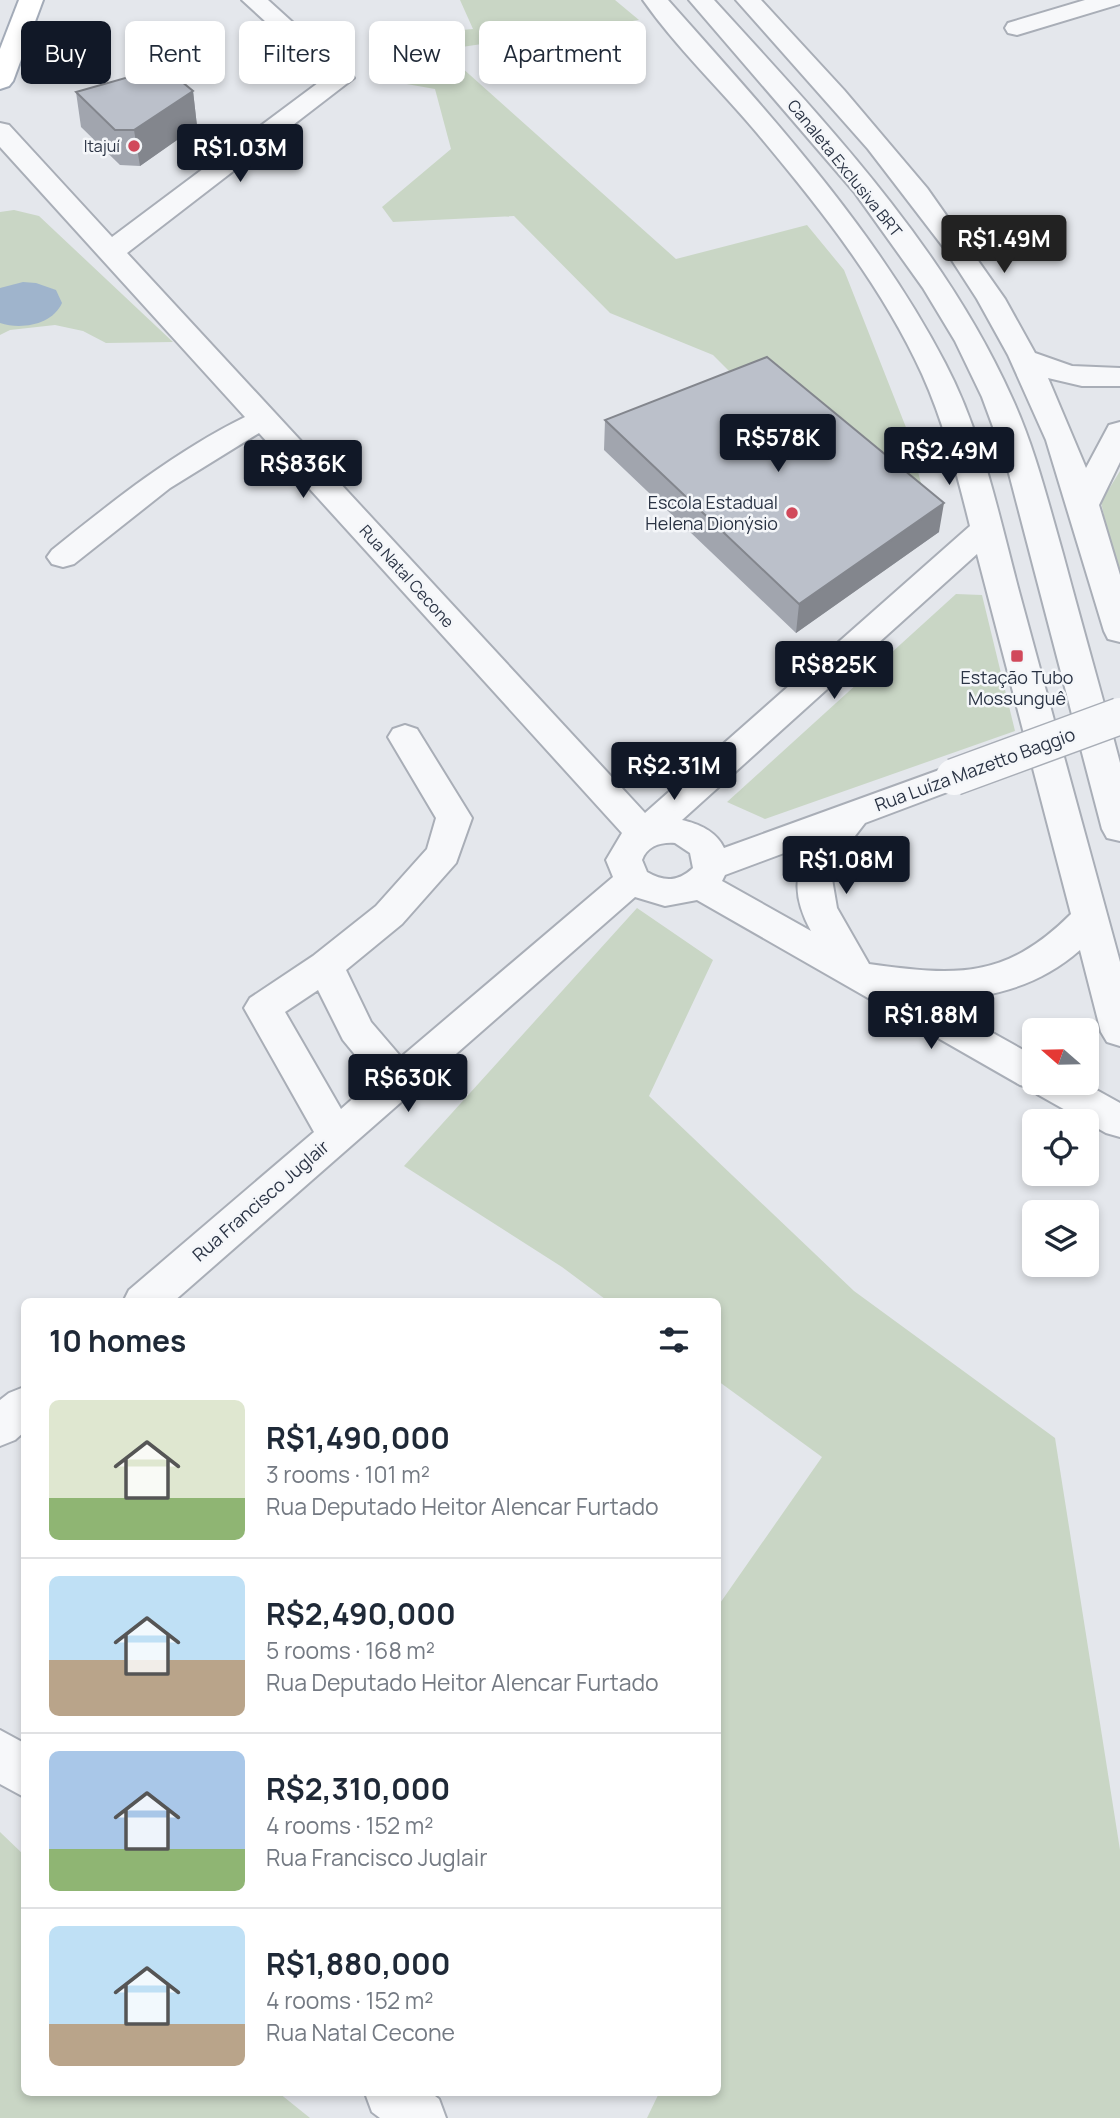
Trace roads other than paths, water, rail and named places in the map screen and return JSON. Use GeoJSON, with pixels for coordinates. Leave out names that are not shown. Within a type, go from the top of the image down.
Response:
{"type":"FeatureCollection","features":[{"type":"Feature","properties":{"kind":"main road"},"geometry":{"type":"LineString","coordinates":[[0,81],[31,0]]}},
{"type":"Feature","properties":{"kind":"street"},"geometry":{"type":"LineString","coordinates":[[110,252],[341,78],[254,0]]}},
{"type":"Feature","properties":{"kind":"street"},"geometry":{"type":"LineString","coordinates":[[655,0],[806,176],[901,311],[931,364],[966,451],[988,527],[1120,1032]]}},
{"type":"Feature","properties":{"kind":"street","name":"Canaleta Exclusiva BRT"},"geometry":{"type":"LineString","coordinates":[[701,0],[861,181],[903,238],[979,362],[997,398],[1021,464],[1120,830]]}},
{"type":"Feature","properties":{"kind":"street"},"geometry":{"type":"LineString","coordinates":[[748,0],[830,87],[905,174],[972,271],[1023,358],[1050,414],[1083,506],[1120,631]]}},
{"type":"Feature","properties":{"kind":"street"},"geometry":{"type":"LineString","coordinates":[[1017,28],[1111,0]]}},
{"type":"Feature","properties":{"kind":"street","name":"Rua Natal Cecone"},"geometry":{"type":"LineString","coordinates":[[0,131],[644,834]]}},
{"type":"Feature","properties":{"kind":"street"},"geometry":{"type":"LineString","coordinates":[[1023,358],[1048,370],[1075,377],[1120,377]]}},
{"type":"Feature","properties":{"kind":"street"},"geometry":{"type":"LineString","coordinates":[[63,557],[152,484],[217,440],[263,418]]}},
{"type":"Feature","properties":{"kind":"street"},"geometry":{"type":"LineString","coordinates":[[1083,506],[1120,431]]}},
{"type":"Feature","properties":{"kind":"street"},"geometry":{"type":"LineString","coordinates":[[644,834],[671,830],[697,838],[706,846],[705,875],[687,891],[657,892],[632,880],[624,860],[633,841],[988,527]]}},
{"type":"Feature","properties":{"kind":"street","name":"Rua Luíza Mazetto Baggio"},"geometry":{"type":"LineString","coordinates":[[705,875],[852,815],[1120,716]]}},
{"type":"Feature","properties":{"kind":"street"},"geometry":{"type":"LineString","coordinates":[[336,1136],[297,1062],[263,1008],[326,967],[388,915],[443,854],[454,818],[405,737]]}},
{"type":"Feature","properties":{"kind":"street"},"geometry":{"type":"LineString","coordinates":[[852,815],[816,866],[814,888],[832,936],[857,976],[909,984],[986,983],[1016,976],[1047,960],[1070,941],[1091,916]]}},
{"type":"Feature","properties":{"kind":"street"},"geometry":{"type":"LineString","coordinates":[[705,875],[857,976],[1022,1067]]}},
{"type":"Feature","properties":{"kind":"street","name":"Rua Francisco Juglair"},"geometry":{"type":"LineString","coordinates":[[150,1298],[632,880]]}},
{"type":"Feature","properties":{"kind":"street"},"geometry":{"type":"LineString","coordinates":[[326,967],[356,1030],[399,1081]]}},
{"type":"Feature","properties":{"kind":"street"},"geometry":{"type":"LineString","coordinates":[[1074,1096],[1120,1122]]}},
{"type":"Feature","properties":{"kind":"street"},"geometry":{"type":"LineString","coordinates":[[0,1427],[21,1409]]}},
{"type":"Feature","properties":{"kind":"street"},"geometry":{"type":"LineString","coordinates":[[0,1753],[21,1771]]}},
{"type":"Feature","properties":{"kind":"street"},"geometry":{"type":"LineString","coordinates":[[394,2096],[420,2118]]}},
{"type":"Feature","properties":{"kind":"water"},"geometry":{"type":"Polygon","coordinates":[[[23,282],[56,290],[62,303],[51,316],[35,324],[17,326],[0,323],[0,288],[23,282]]]}},
{"type":"Feature","properties":{"kind":"place","name":"Itajuí"},"geometry":{"type":"Point","coordinates":[134,146]}},
{"type":"Feature","properties":{"kind":"place","name":"Escola Estadual Helena Dionýsio"},"geometry":{"type":"Point","coordinates":[792,513]}},
{"type":"Feature","properties":{"kind":"place","name":"Estação Tubo Mossunguê"},"geometry":{"type":"Point","coordinates":[1017,656]}}]}
